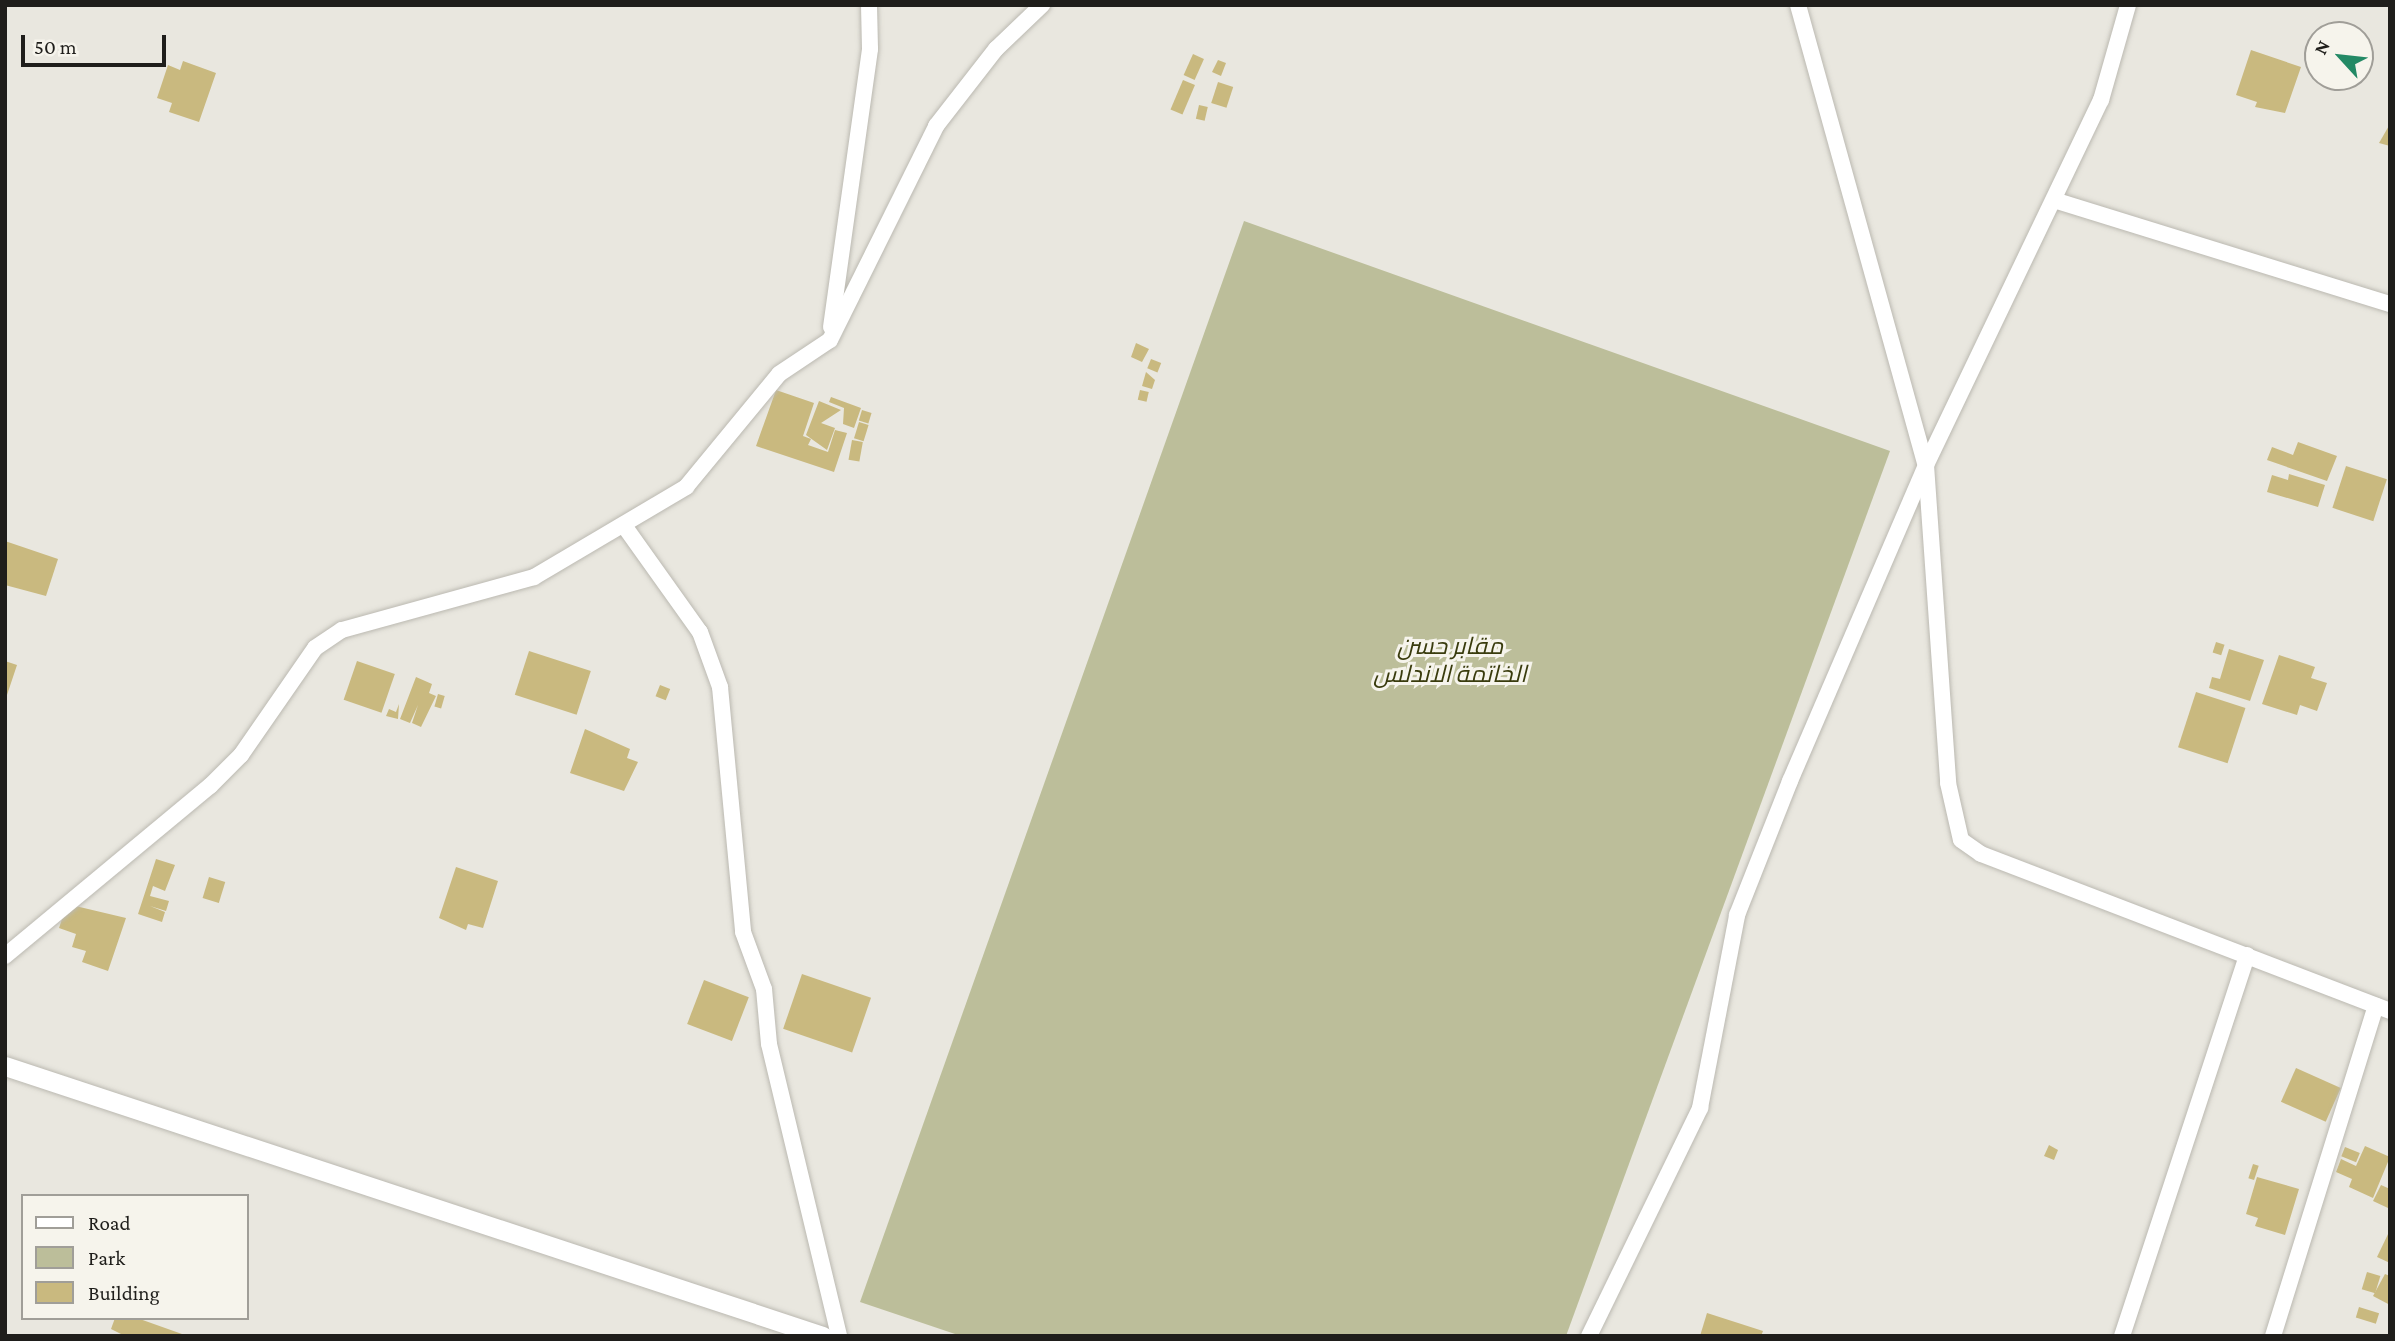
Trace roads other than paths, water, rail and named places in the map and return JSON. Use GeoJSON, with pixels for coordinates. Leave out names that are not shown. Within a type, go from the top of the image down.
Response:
{"type":"FeatureCollection","features":[{"type":"Feature","properties":{"kind":"street"},"geometry":{"type":"LineString","coordinates":[[830,340],[870,49],[869,5]]}},
{"type":"Feature","properties":{"kind":"street"},"geometry":{"type":"LineString","coordinates":[[5,956],[210,786],[241,755],[315,648],[342,630],[534,577],[625,527],[686,487],[779,374],[830,340],[936,126],[996,49],[1042,5]]}},
{"type":"Feature","properties":{"kind":"street"},"geometry":{"type":"LineString","coordinates":[[1798,5],[1926,465],[1948,783],[1961,840],[1981,854],[2383,1009],[2273,1336]]}},
{"type":"Feature","properties":{"kind":"street"},"geometry":{"type":"LineString","coordinates":[[1589,1336],[1700,1108],[1737,915],[1926,465],[2057,201],[2101,100],[2128,5]]}},
{"type":"Feature","properties":{"kind":"street"},"geometry":{"type":"LineString","coordinates":[[2057,201],[2390,304]]}},
{"type":"Feature","properties":{"kind":"street"},"geometry":{"type":"LineString","coordinates":[[625,527],[700,632],[720,687],[743,932],[764,989],[769,1044],[839,1336]]}},
{"type":"Feature","properties":{"kind":"street"},"geometry":{"type":"LineString","coordinates":[[2122,1336],[2247,955]]}},
{"type":"Feature","properties":{"kind":"street"},"geometry":{"type":"LineString","coordinates":[[5,1066],[823,1336]]}},
{"type":"Feature","properties":{"kind":"park label","name":"مقابر حسن الخاتمة الاندلس"},"geometry":{"type":"Point","coordinates":[1450,660]}}]}
